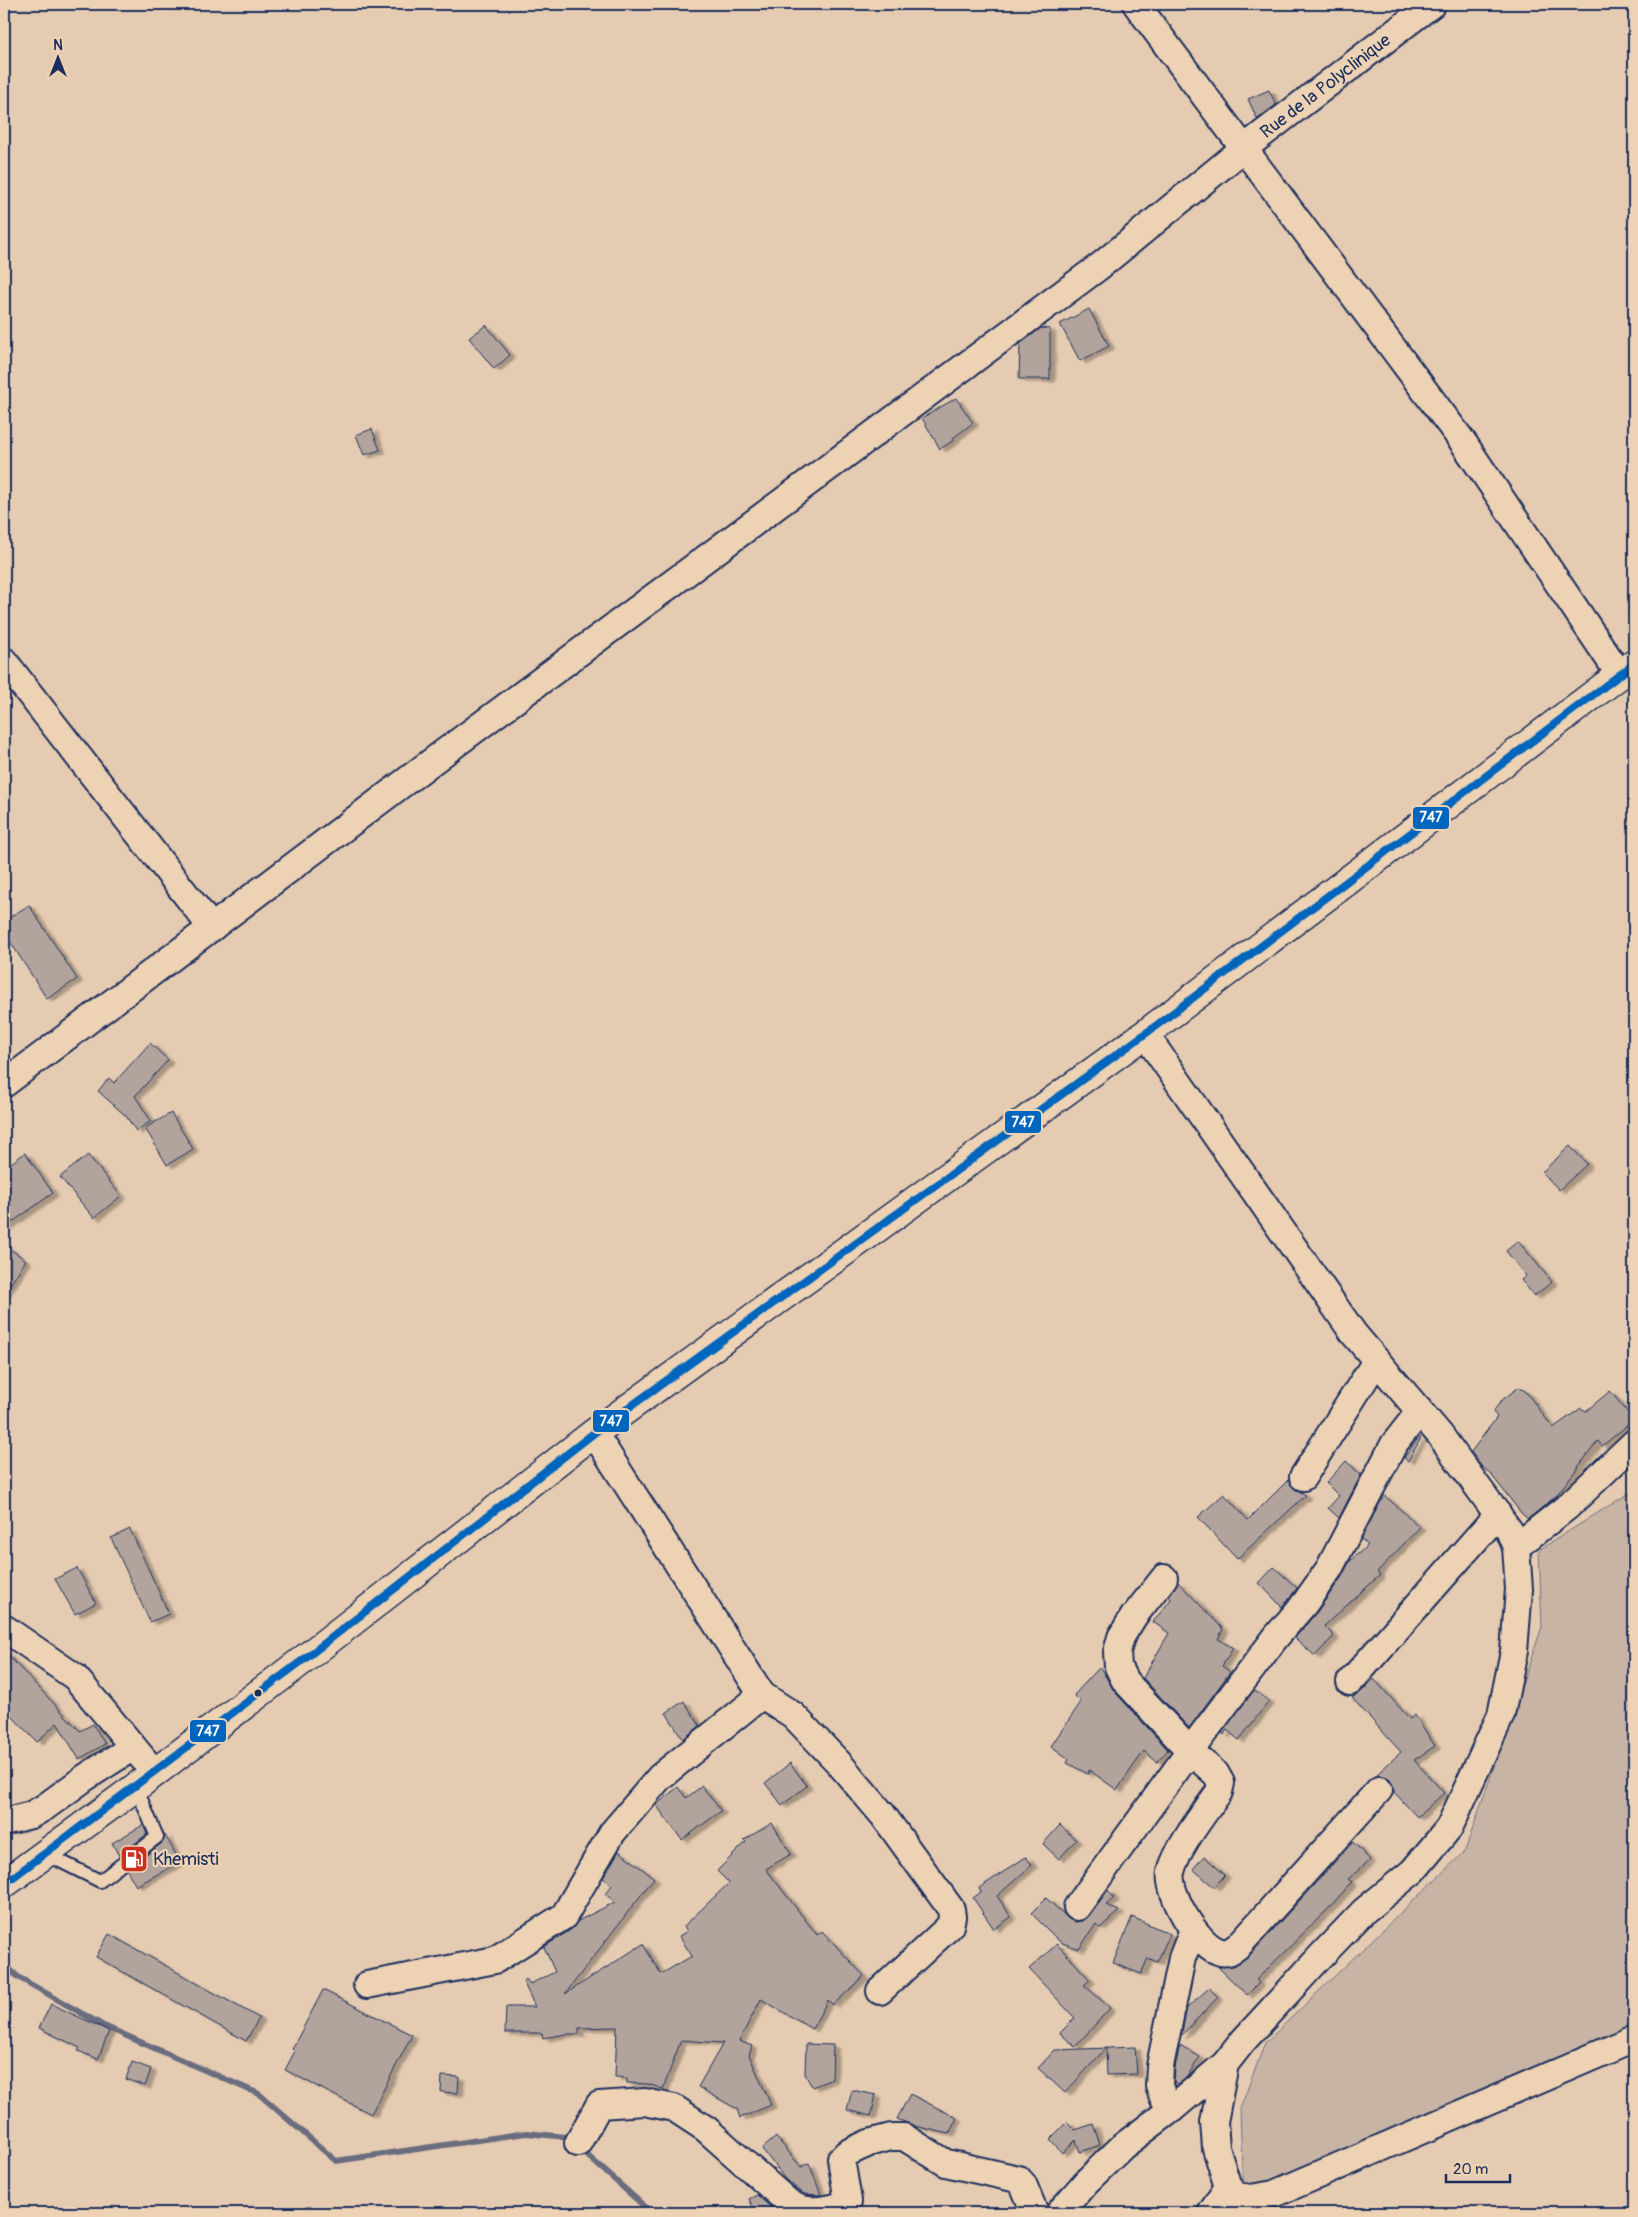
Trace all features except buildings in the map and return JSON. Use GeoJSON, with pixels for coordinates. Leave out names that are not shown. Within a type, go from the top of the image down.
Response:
{"type":"FeatureCollection","features":[{"type":"Feature","properties":{"kind":"main road"},"geometry":{"type":"LineString","coordinates":[[4,1884],[146,1780],[315,1651],[594,1433],[1145,1034],[1627,670]]}},
{"type":"Feature","properties":{"kind":"street"},"geometry":{"type":"LineString","coordinates":[[1136,4],[1463,442],[1627,670]]}},
{"type":"Feature","properties":{"kind":"street","name":"Rue de la Polyclinique"},"geometry":{"type":"LineString","coordinates":[[4,1084],[486,721],[1100,266],[1244,149],[1432,4]]}},
{"type":"Feature","properties":{"kind":"street"},"geometry":{"type":"LineString","coordinates":[[4,661],[212,928]]}},
{"type":"Feature","properties":{"kind":"street"},"geometry":{"type":"LineString","coordinates":[[1059,2213],[1086,2182],[1122,2146],[1172,2109],[1225,2064],[1243,2041],[1321,1956],[1364,1911],[1413,1871],[1449,1828],[1501,1715],[1514,1651],[1518,1607],[1519,1589],[1516,1548],[1509,1530],[1440,1435],[1354,1334],[1145,1034]]}},
{"type":"Feature","properties":{"kind":"street"},"geometry":{"type":"LineString","coordinates":[[1302,1477],[1376,1361]]}},
{"type":"Feature","properties":{"kind":"street"},"geometry":{"type":"LineString","coordinates":[[1077,1907],[1190,1751],[1305,1603],[1329,1569],[1394,1444],[1420,1411]]}},
{"type":"Feature","properties":{"kind":"street"},"geometry":{"type":"LineString","coordinates":[[594,1433],[762,1695],[793,1715],[838,1762],[883,1815],[951,1908],[950,1926],[880,1991]]}},
{"type":"Feature","properties":{"kind":"street"},"geometry":{"type":"LineString","coordinates":[[1516,1548],[1567,1507],[1634,1443]]}},
{"type":"Feature","properties":{"kind":"street"},"geometry":{"type":"LineString","coordinates":[[1350,1682],[1498,1514]]}},
{"type":"Feature","properties":{"kind":"street"},"geometry":{"type":"LineString","coordinates":[[1164,1578],[1134,1616],[1121,1637],[1117,1652],[1118,1667],[1125,1681],[1190,1751],[1216,1774],[1220,1783],[1218,1792],[1176,1857],[1171,1872],[1171,1882],[1176,1896],[1193,1930],[1206,1943],[1218,1952],[1228,1953],[1240,1946],[1379,1790]]}},
{"type":"Feature","properties":{"kind":"street"},"geometry":{"type":"LineString","coordinates":[[4,1628],[75,1677],[133,1747],[146,1780]]}},
{"type":"Feature","properties":{"kind":"street"},"geometry":{"type":"LineString","coordinates":[[367,1985],[495,1960],[564,1916],[612,1833],[660,1776],[762,1695]]}},
{"type":"Feature","properties":{"kind":"street"},"geometry":{"type":"LineString","coordinates":[[4,1822],[31,1815],[45,1807],[86,1776],[133,1747]]}},
{"type":"Feature","properties":{"kind":"street"},"geometry":{"type":"LineString","coordinates":[[1172,2109],[1163,2097],[1160,2086],[1160,2066],[1180,1966],[1193,1930]]}},
{"type":"Feature","properties":{"kind":"street"},"geometry":{"type":"LineString","coordinates":[[1225,2064],[1214,2122],[1216,2148],[1228,2187],[1236,2196],[1251,2198],[1274,2194],[1634,2039]]}},
{"type":"Feature","properties":{"kind":"street"},"geometry":{"type":"LineString","coordinates":[[578,2143],[599,2105],[646,2102],[674,2108],[706,2129],[788,2202],[802,2209],[818,2210],[843,2205],[848,2201],[841,2159],[847,2153],[891,2136],[904,2137],[946,2163],[1018,2179],[1023,2184],[1035,2213]]}},
{"type":"Feature","properties":{"kind":"street"},"geometry":{"type":"LineString","coordinates":[[1212,2213],[1228,2187]]}},
{"type":"Feature","properties":{"kind":"lane"},"geometry":{"type":"LineString","coordinates":[[40,1858],[100,1881],[157,1837],[146,1780]]}},
{"type":"Feature","properties":{"kind":"shaded area"},"geometry":{"type":"Polygon","coordinates":[[[1634,1490],[1634,2024],[1243,2198],[1240,2109],[1265,2043],[1465,1851],[1542,1627],[1539,1550],[1634,1490]]]}},
{"type":"Feature","properties":{"kind":"waterway"},"geometry":{"type":"LineString","coordinates":[[4,1964],[18,1977],[104,2026],[259,2094],[336,2161],[526,2133],[567,2137],[573,2142]]}},
{"type":"Feature","properties":{"kind":"waterway"},"geometry":{"type":"LineString","coordinates":[[580,2149],[652,2213]]}},
{"type":"Feature","properties":{"kind":"transit line","name":"747"},"geometry":{"type":"LineString","coordinates":[[4,1884],[307,1657],[594,1433],[1145,1034],[1634,664]]}},
{"type":"Feature","properties":{"kind":"place","name":"Khemisti"},"geometry":{"type":"Point","coordinates":[134,1859]}}]}
